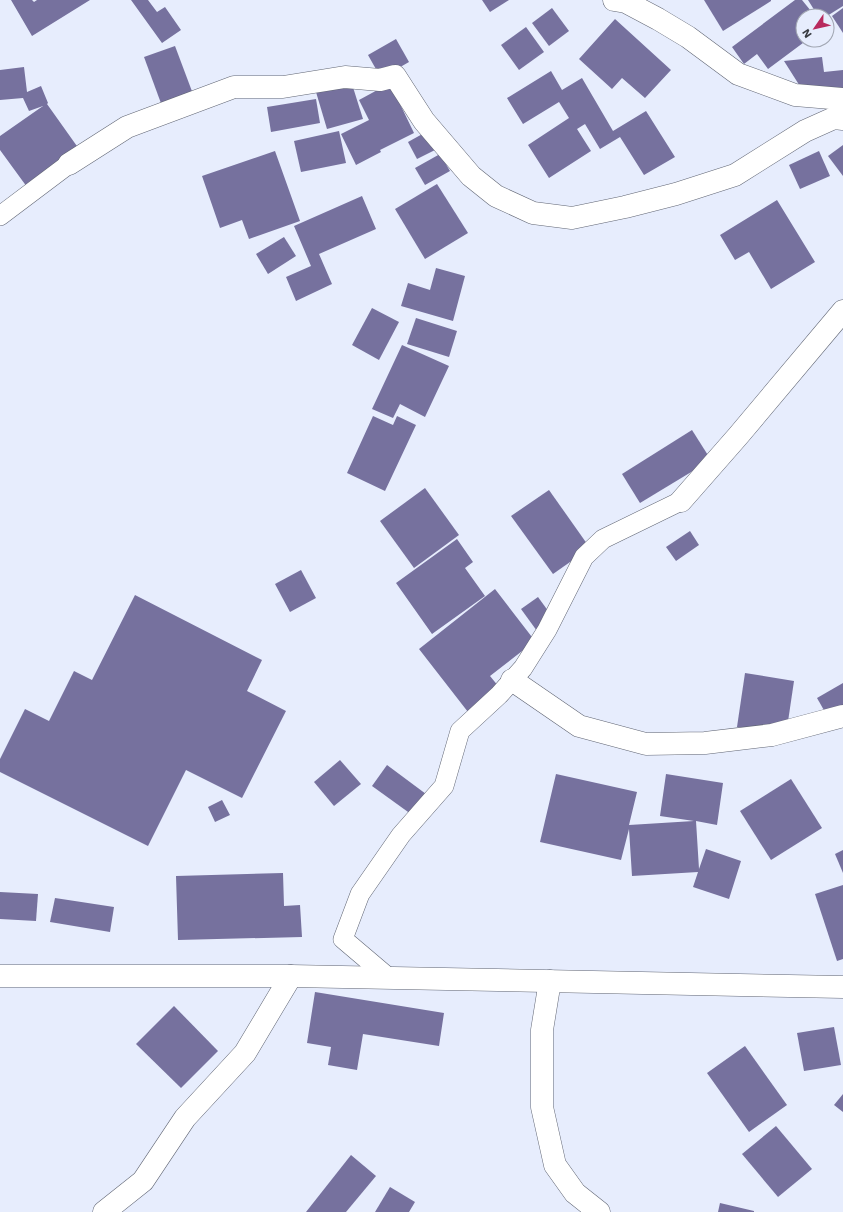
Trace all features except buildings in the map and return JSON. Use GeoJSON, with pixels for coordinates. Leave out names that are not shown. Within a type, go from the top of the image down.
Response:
{"type":"FeatureCollection","features":[{"type":"Feature","properties":{"kind":"street"},"geometry":{"type":"LineString","coordinates":[[614,0],[626,2],[658,19],[688,37],[738,74],[795,95],[843,99]]}},
{"type":"Feature","properties":{"kind":"street"},"geometry":{"type":"LineString","coordinates":[[69,164],[127,127],[234,87],[283,88],[345,77],[380,80],[395,76],[424,121],[470,176],[496,196],[533,213],[572,218],[662,198],[735,175],[805,131],[834,118],[843,119]]}},
{"type":"Feature","properties":{"kind":"street"},"geometry":{"type":"LineString","coordinates":[[681,501],[738,436],[843,311]]}},
{"type":"Feature","properties":{"kind":"street"},"geometry":{"type":"LineString","coordinates":[[512,680],[579,726],[646,744],[705,743],[772,735],[843,716]]}},
{"type":"Feature","properties":{"kind":"street"},"geometry":{"type":"LineString","coordinates":[[0,976],[291,976],[843,987]]}},
{"type":"Feature","properties":{"kind":"street"},"geometry":{"type":"LineString","coordinates":[[104,1212],[143,1181],[185,1118],[245,1053],[291,976]]}},
{"type":"Feature","properties":{"kind":"street"},"geometry":{"type":"LineString","coordinates":[[550,981],[542,1030],[542,1107],[555,1165],[575,1193],[599,1212]]}},
{"type":"Feature","properties":{"kind":"lane"},"geometry":{"type":"LineString","coordinates":[[0,216],[69,164]]}},
{"type":"Feature","properties":{"kind":"lane"},"geometry":{"type":"LineString","coordinates":[[389,978],[343,939],[360,894],[401,836],[444,786],[460,731],[500,695],[524,668],[547,630],[584,556],[603,539],[681,501]]}}]}
